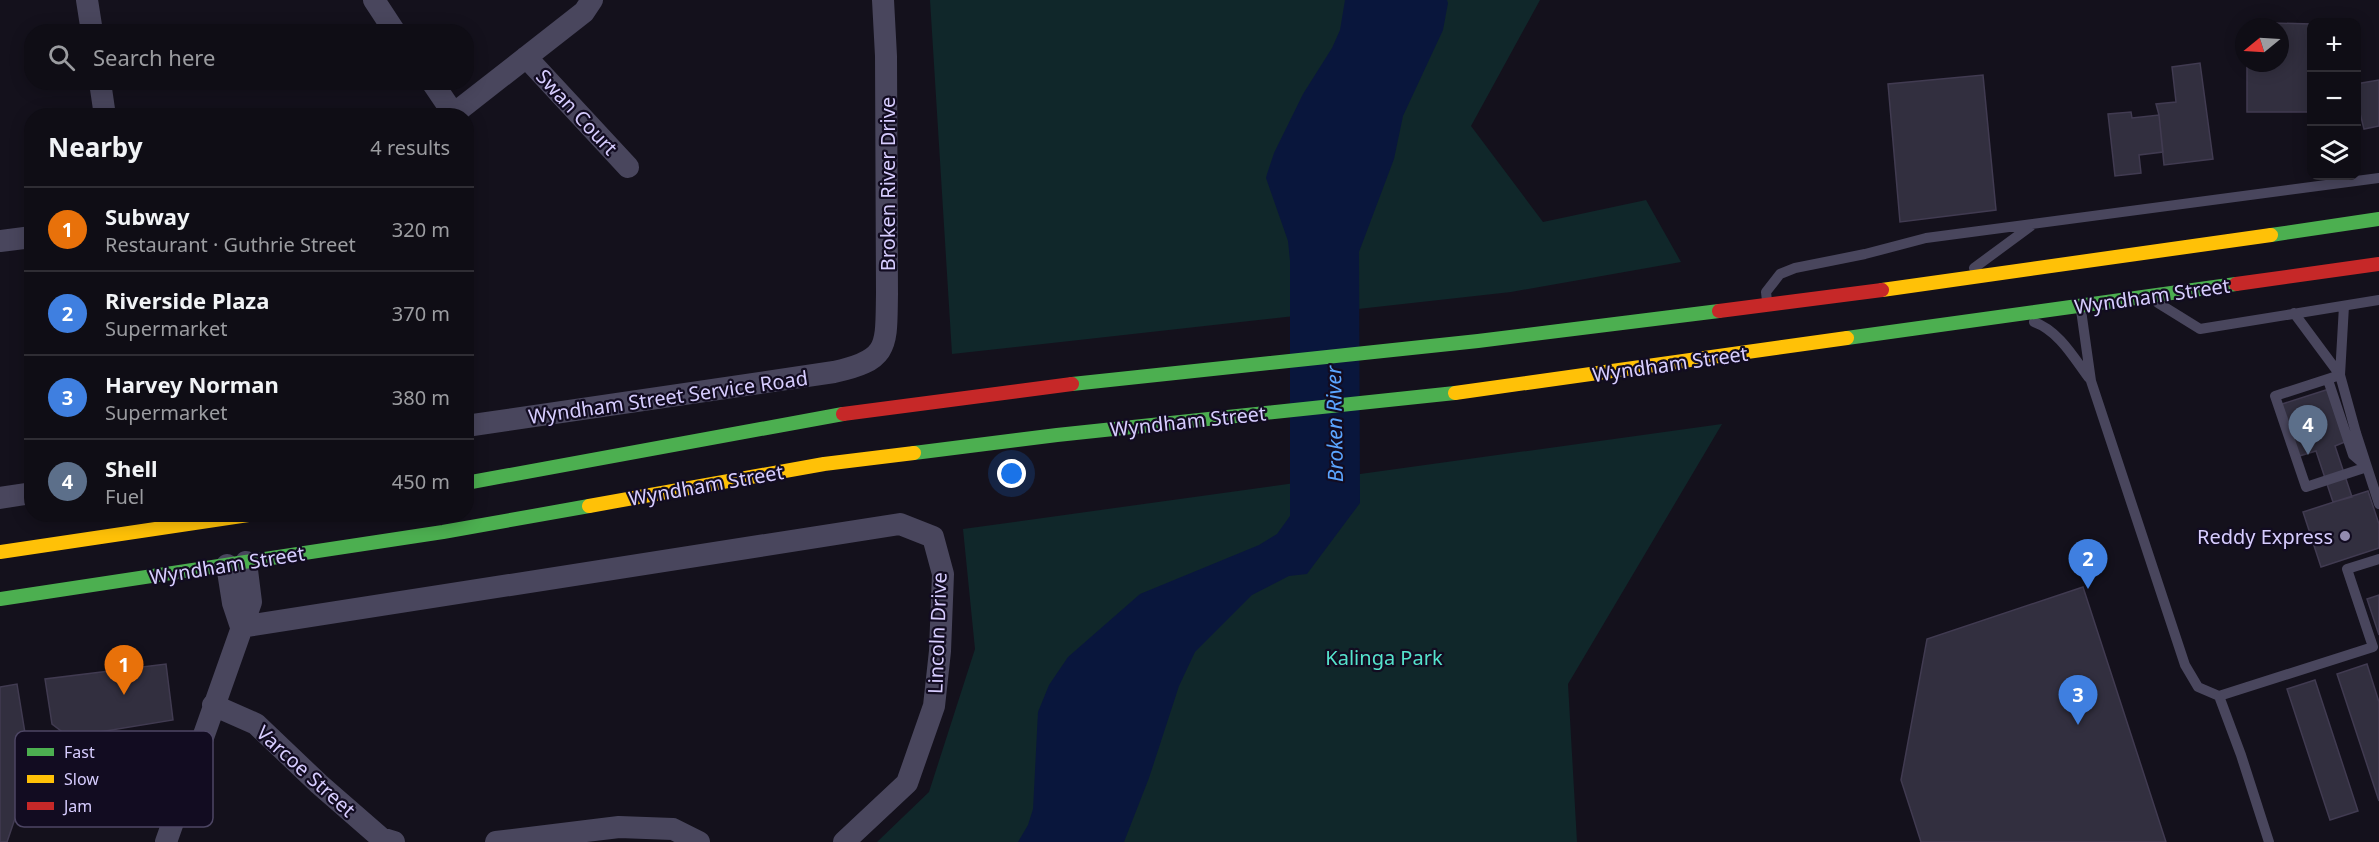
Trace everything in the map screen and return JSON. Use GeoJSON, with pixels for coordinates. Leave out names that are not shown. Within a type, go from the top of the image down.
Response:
{"type":"FeatureCollection","features":[{"type":"Feature","properties":{"kind":"highway"},"geometry":{"type":"LineString","coordinates":[[474,482],[818,417],[1053,387],[1768,310],[1956,280],[2379,219]]}},
{"type":"Feature","properties":{"kind":"highway","name":"Wyndham Street"},"geometry":{"type":"LineString","coordinates":[[0,599],[236,558],[443,532],[825,464],[1057,435],[1479,390],[2379,264]]}},
{"type":"Feature","properties":{"kind":"highway"},"geometry":{"type":"LineString","coordinates":[[2020,272],[2048,281]]}},
{"type":"Feature","properties":{"kind":"highway"},"geometry":{"type":"LineString","coordinates":[[2064,291],[2080,306]]}},
{"type":"Feature","properties":{"kind":"highway"},"geometry":{"type":"LineString","coordinates":[[1789,332],[1822,343]]}},
{"type":"Feature","properties":{"kind":"highway"},"geometry":{"type":"LineString","coordinates":[[0,552],[231,526],[239,522]]}},
{"type":"Feature","properties":{"kind":"highway"},"geometry":{"type":"LineString","coordinates":[[440,522],[443,532]]}},
{"type":"Feature","properties":{"kind":"highway"},"geometry":{"type":"LineString","coordinates":[[443,532],[444,522]]}},
{"type":"Feature","properties":{"kind":"street"},"geometry":{"type":"LineString","coordinates":[[87,0],[91,24]]}},
{"type":"Feature","properties":{"kind":"street"},"geometry":{"type":"LineString","coordinates":[[374,0],[390,24]]}},
{"type":"Feature","properties":{"kind":"street"},"geometry":{"type":"LineString","coordinates":[[460,108],[584,12],[592,0]]}},
{"type":"Feature","properties":{"kind":"street","name":"Broken River Drive"},"geometry":{"type":"LineString","coordinates":[[868,362],[877,356],[884,345],[886,333],[886,56],[883,0]]}},
{"type":"Feature","properties":{"kind":"street","name":"Swan Court"},"geometry":{"type":"LineString","coordinates":[[526,57],[628,167]]}},
{"type":"Feature","properties":{"kind":"street"},"geometry":{"type":"LineString","coordinates":[[101,90],[104,108]]}},
{"type":"Feature","properties":{"kind":"street"},"geometry":{"type":"LineString","coordinates":[[437,90],[448,108]]}},
{"type":"Feature","properties":{"kind":"street"},"geometry":{"type":"LineString","coordinates":[[0,241],[24,238]]}},
{"type":"Feature","properties":{"kind":"street","name":"Wyndham Street Service Road"},"geometry":{"type":"LineString","coordinates":[[474,425],[834,372],[868,362]]}},
{"type":"Feature","properties":{"kind":"street"},"geometry":{"type":"LineString","coordinates":[[0,498],[24,495]]}},
{"type":"Feature","properties":{"kind":"street","name":"Lincoln Drive"},"geometry":{"type":"LineString","coordinates":[[241,627],[900,524],[933,537],[942,574],[940,651],[934,706],[907,783],[844,842]]}},
{"type":"Feature","properties":{"kind":"street"},"geometry":{"type":"LineString","coordinates":[[204,731],[241,627],[233,603],[236,558]]}},
{"type":"Feature","properties":{"kind":"street","name":"Varcoe Street"},"geometry":{"type":"LineString","coordinates":[[213,705],[256,724],[319,784],[381,838],[394,842]]}},
{"type":"Feature","properties":{"kind":"street"},"geometry":{"type":"LineString","coordinates":[[166,842],[171,827]]}},
{"type":"Feature","properties":{"kind":"street"},"geometry":{"type":"LineString","coordinates":[[496,842],[619,827],[673,830],[699,842]]}},
{"type":"Feature","properties":{"kind":"lane"},"geometry":{"type":"LineString","coordinates":[[1768,310],[1766,292],[1780,274],[1795,268],[1865,254],[1926,238],[2379,178]]}},
{"type":"Feature","properties":{"kind":"lane"},"geometry":{"type":"LineString","coordinates":[[1956,280],[2034,224]]}},
{"type":"Feature","properties":{"kind":"lane"},"geometry":{"type":"LineString","coordinates":[[2147,297],[2200,329],[2379,300]]}},
{"type":"Feature","properties":{"kind":"lane"},"geometry":{"type":"LineString","coordinates":[[2080,306],[2091,381],[2185,665],[2198,687],[2219,696],[2373,647],[2347,569],[2379,559]]}},
{"type":"Feature","properties":{"kind":"lane"},"geometry":{"type":"LineString","coordinates":[[2344,306],[2340,375],[2379,504]]}},
{"type":"Feature","properties":{"kind":"lane"},"geometry":{"type":"LineString","coordinates":[[2294,313],[2340,375]]}},
{"type":"Feature","properties":{"kind":"lane"},"geometry":{"type":"LineString","coordinates":[[2016,315],[2046,326],[2062,342],[2091,381]]}},
{"type":"Feature","properties":{"kind":"lane"},"geometry":{"type":"LineString","coordinates":[[2340,375],[2275,396],[2306,487],[2367,467]]}},
{"type":"Feature","properties":{"kind":"lane"},"geometry":{"type":"LineString","coordinates":[[2328,380],[2353,455],[2367,467]]}},
{"type":"Feature","properties":{"kind":"lane"},"geometry":{"type":"LineString","coordinates":[[2219,696],[2269,842]]}},
{"type":"Feature","properties":{"kind":"green space"},"geometry":{"type":"Polygon","coordinates":[[[930,0],[1540,0],[1471,126],[1543,222],[1646,200],[1681,262],[1511,292],[952,354],[930,0]]]}},
{"type":"Feature","properties":{"kind":"green space","name":"Kalinga Park"},"geometry":{"type":"Polygon","coordinates":[[[1722,424],[1568,684],[1577,842],[877,842],[929,792],[975,649],[963,529],[1722,424]]]}},
{"type":"Feature","properties":{"kind":"water","name":"Broken River"},"geometry":{"type":"Polygon","coordinates":[[[1345,0],[1447,0],[1448,3],[1443,30],[1403,116],[1394,159],[1359,252],[1360,503],[1307,574],[1289,576],[1252,595],[1195,652],[1179,686],[1149,778],[1124,842],[1018,842],[1028,825],[1033,809],[1038,712],[1049,685],[1068,657],[1140,594],[1259,545],[1277,534],[1290,516],[1290,261],[1288,241],[1266,178],[1274,153],[1303,94],[1332,48],[1340,30],[1345,0]]]}},
{"type":"Feature","properties":{"kind":"building"},"geometry":{"type":"Polygon","coordinates":[[[2289,23],[2307,24],[2307,112],[2247,112],[2247,72],[2289,72],[2289,23]]]}},
{"type":"Feature","properties":{"kind":"building"},"geometry":{"type":"Polygon","coordinates":[[[2200,63],[2213,159],[2164,165],[2156,104],[2176,102],[2172,67],[2200,63]]]}},
{"type":"Feature","properties":{"kind":"building"},"geometry":{"type":"Polygon","coordinates":[[[1983,75],[1996,210],[1900,222],[1888,84],[1983,75]]]}},
{"type":"Feature","properties":{"kind":"building"},"geometry":{"type":"Polygon","coordinates":[[[2379,80],[2379,126],[2364,129],[2361,117],[2361,83],[2379,80]]]}},
{"type":"Feature","properties":{"kind":"building"},"geometry":{"type":"Polygon","coordinates":[[[2131,112],[2132,118],[2159,115],[2163,152],[2139,155],[2141,173],[2115,176],[2108,114],[2131,112]]]}},
{"type":"Feature","properties":{"kind":"building"},"geometry":{"type":"Polygon","coordinates":[[[2329,389],[2347,441],[2335,446],[2352,497],[2333,502],[2316,451],[2296,457],[2279,405],[2329,389]]]}},
{"type":"Feature","properties":{"kind":"building","name":"Reddy Express"},"geometry":{"type":"Polygon","coordinates":[[[2368,491],[2379,524],[2379,548],[2321,567],[2303,512],[2368,491]]]}},
{"type":"Feature","properties":{"kind":"building"},"geometry":{"type":"Polygon","coordinates":[[[2083,587],[2166,842],[1921,842],[1901,780],[1927,639],[2083,587]]]}},
{"type":"Feature","properties":{"kind":"building"},"geometry":{"type":"Polygon","coordinates":[[[2379,595],[2379,635],[2367,599],[2379,595]]]}},
{"type":"Feature","properties":{"kind":"building"},"geometry":{"type":"Polygon","coordinates":[[[166,664],[173,720],[106,731],[61,731],[52,724],[45,679],[166,664]]]}},
{"type":"Feature","properties":{"kind":"building"},"geometry":{"type":"Polygon","coordinates":[[[2367,664],[2379,702],[2379,801],[2337,674],[2367,664]]]}},
{"type":"Feature","properties":{"kind":"building"},"geometry":{"type":"Polygon","coordinates":[[[2315,680],[2358,811],[2330,820],[2287,689],[2315,680]]]}},
{"type":"Feature","properties":{"kind":"building"},"geometry":{"type":"Polygon","coordinates":[[[17,684],[25,731],[15,731],[15,818],[7,842],[0,842],[0,687],[17,684]]]}},
{"type":"Feature","properties":{"kind":"traffic: fast"},"geometry":{"type":"LineString","coordinates":[[2271,235],[2379,219]]}},
{"type":"Feature","properties":{"kind":"traffic: fast"},"geometry":{"type":"LineString","coordinates":[[1847,338],[2236,284]]}},
{"type":"Feature","properties":{"kind":"traffic: fast"},"geometry":{"type":"LineString","coordinates":[[1072,384],[1478,341],[1719,311]]}},
{"type":"Feature","properties":{"kind":"traffic: fast"},"geometry":{"type":"LineString","coordinates":[[914,453],[1057,435],[1455,393]]}},
{"type":"Feature","properties":{"kind":"traffic: fast"},"geometry":{"type":"LineString","coordinates":[[474,482],[843,414]]}},
{"type":"Feature","properties":{"kind":"traffic: fast"},"geometry":{"type":"LineString","coordinates":[[0,599],[443,532],[589,506]]}},
{"type":"Feature","properties":{"kind":"traffic: slow"},"geometry":{"type":"LineString","coordinates":[[1882,290],[2271,235]]}},
{"type":"Feature","properties":{"kind":"traffic: slow"},"geometry":{"type":"LineString","coordinates":[[1455,393],[1847,338]]}},
{"type":"Feature","properties":{"kind":"traffic: slow"},"geometry":{"type":"LineString","coordinates":[[589,506],[824,464],[914,453]]}},
{"type":"Feature","properties":{"kind":"traffic: slow"},"geometry":{"type":"LineString","coordinates":[[0,552],[202,522]]}},
{"type":"Feature","properties":{"kind":"traffic: jam"},"geometry":{"type":"LineString","coordinates":[[2236,284],[2379,264]]}},
{"type":"Feature","properties":{"kind":"traffic: jam"},"geometry":{"type":"LineString","coordinates":[[1719,311],[1882,290]]}},
{"type":"Feature","properties":{"kind":"traffic: jam"},"geometry":{"type":"LineString","coordinates":[[843,414],[1072,384]]}},
{"type":"Feature","properties":{"kind":"place","name":"Shell"},"geometry":{"type":"Point","coordinates":[2308,455]}},
{"type":"Feature","properties":{"kind":"place","name":"Reddy Express"},"geometry":{"type":"Point","coordinates":[2345,536]}},
{"type":"Feature","properties":{"kind":"place","name":"Riverside Plaza"},"geometry":{"type":"Point","coordinates":[2088,589]}},
{"type":"Feature","properties":{"kind":"place","name":"Subway"},"geometry":{"type":"Point","coordinates":[124,695]}},
{"type":"Feature","properties":{"kind":"place","name":"Harvey Norman"},"geometry":{"type":"Point","coordinates":[2078,725]}}]}
